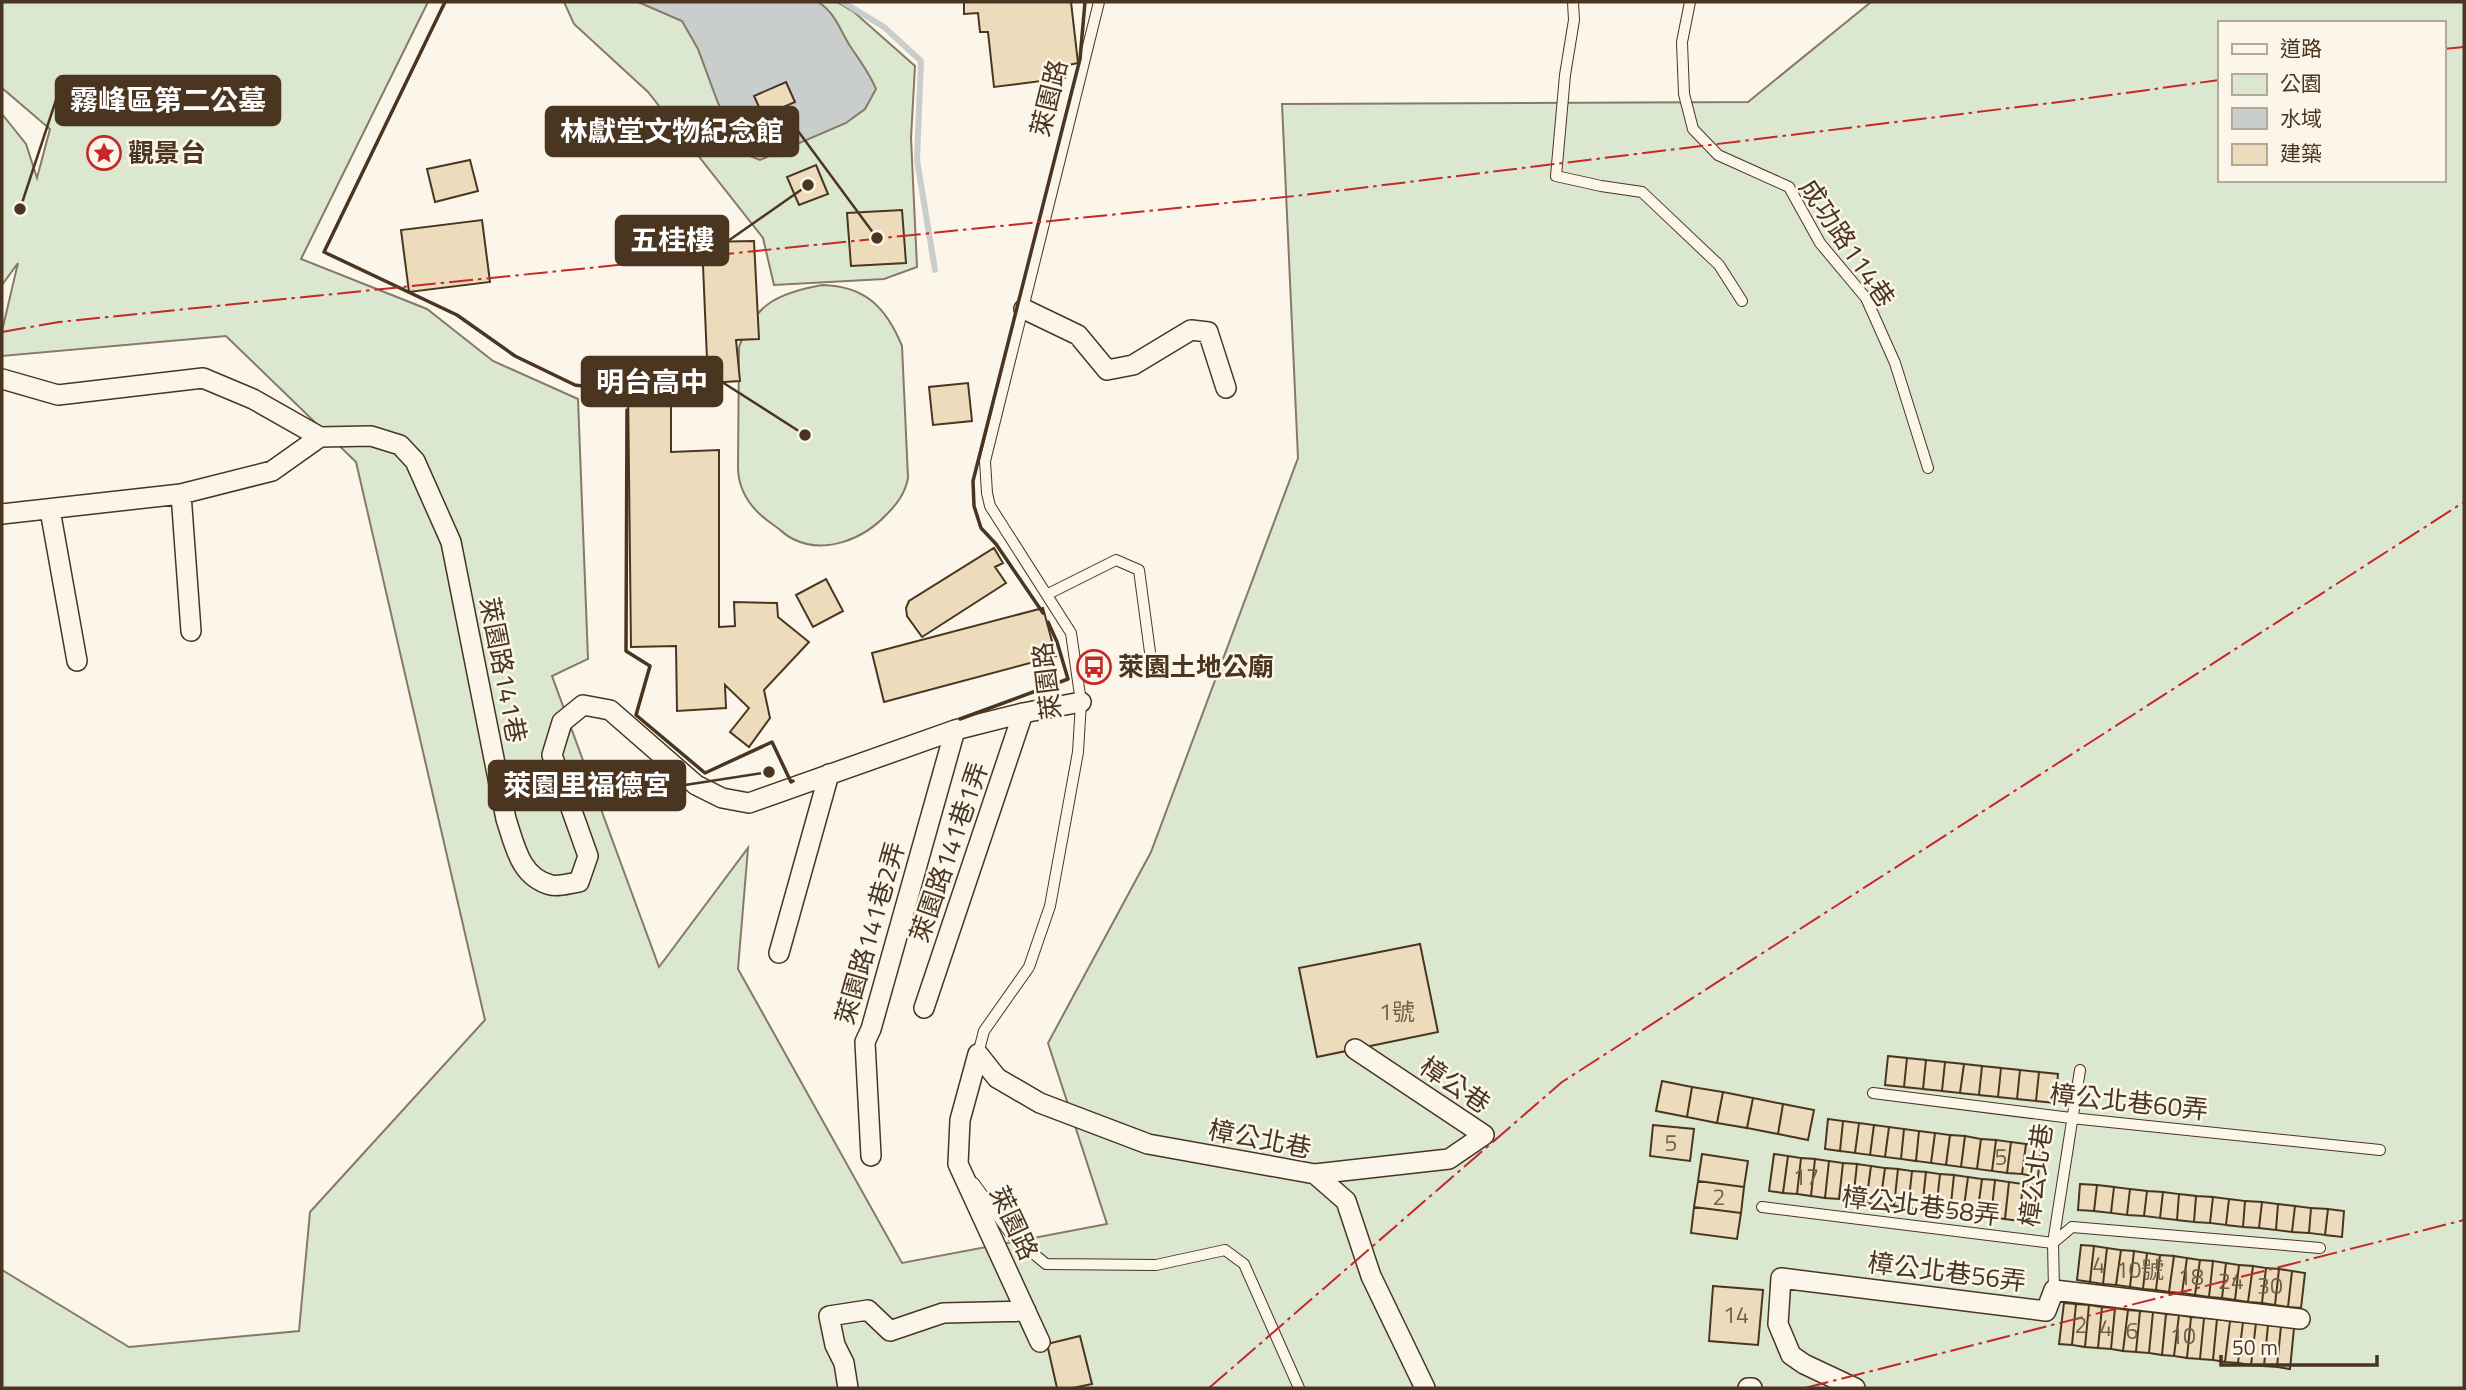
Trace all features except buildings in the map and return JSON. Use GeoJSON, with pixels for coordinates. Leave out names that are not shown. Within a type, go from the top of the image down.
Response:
{"type":"FeatureCollection","features":[{"type":"Feature","properties":{"kind":"street"},"geometry":{"type":"LineString","coordinates":[[1024,309],[1078,335],[1107,370],[1133,365],[1191,330],[1208,332],[1226,388]]}},
{"type":"Feature","properties":{"kind":"street"},"geometry":{"type":"LineString","coordinates":[[2,379],[58,395],[203,378],[253,398],[320,437],[272,471],[181,494],[2,514]]}},
{"type":"Feature","properties":{"kind":"street","name":"萊園路141巷"},"geometry":{"type":"LineString","coordinates":[[320,437],[371,436],[400,445],[415,461],[451,542],[506,820],[517,855],[530,875],[553,886],[579,881],[587,856],[552,755],[562,722],[583,705],[610,710],[696,786],[722,798],[749,803],[955,730],[1081,702]]}},
{"type":"Feature","properties":{"kind":"street"},"geometry":{"type":"LineString","coordinates":[[181,494],[191,631]]}},
{"type":"Feature","properties":{"kind":"street"},"geometry":{"type":"LineString","coordinates":[[50,510],[77,661]]}},
{"type":"Feature","properties":{"kind":"street","name":"萊園路141巷1弄"},"geometry":{"type":"LineString","coordinates":[[924,1008],[1023,713]]}},
{"type":"Feature","properties":{"kind":"street","name":"萊園路141巷2弄"},"geometry":{"type":"LineString","coordinates":[[871,1156],[865,1042],[955,730]]}},
{"type":"Feature","properties":{"kind":"street"},"geometry":{"type":"LineString","coordinates":[[779,953],[829,774]]}},
{"type":"Feature","properties":{"kind":"street","name":"樟公巷"},"geometry":{"type":"LineString","coordinates":[[1315,1174],[1449,1159],[1484,1135],[1355,1049]]}},
{"type":"Feature","properties":{"kind":"street","name":"萊園路"},"geometry":{"type":"LineString","coordinates":[[978,1054],[960,1120],[958,1164],[1040,1342]]}},
{"type":"Feature","properties":{"kind":"street","name":"樟公北巷"},"geometry":{"type":"LineString","coordinates":[[978,1054],[997,1078],[1040,1103],[1148,1144],[1315,1174],[1346,1200],[1370,1276],[1425,1388]]}},
{"type":"Feature","properties":{"kind":"street","name":"樟公北巷56弄"},"geometry":{"type":"LineString","coordinates":[[1855,1388],[1791,1355],[1778,1324],[1782,1278],[2046,1311],[2054,1290],[2300,1319]]}},
{"type":"Feature","properties":{"kind":"street"},"geometry":{"type":"LineString","coordinates":[[848,1388],[844,1363],[835,1345],[829,1316],[868,1310],[890,1331],[943,1313],[1026,1311]]}},
{"type":"Feature","properties":{"kind":"lane","name":"萊園路"},"geometry":{"type":"LineString","coordinates":[[978,1054],[984,1031],[1029,967],[1050,906],[1078,752],[1081,702],[1071,633],[990,506],[985,461],[1099,2]]}},
{"type":"Feature","properties":{"kind":"lane"},"geometry":{"type":"LineString","coordinates":[[1573,2],[1574,20],[1556,176],[1642,192],[1719,265],[1742,301]]}},
{"type":"Feature","properties":{"kind":"lane","name":"成功路114巷"},"geometry":{"type":"LineString","coordinates":[[1690,2],[1682,42],[1684,94],[1693,130],[1718,155],[1790,187],[1820,243],[1866,298],[1895,363],[1928,468]]}},
{"type":"Feature","properties":{"kind":"lane"},"geometry":{"type":"LineString","coordinates":[[1048,594],[1116,560],[1139,570],[1152,667]]}},
{"type":"Feature","properties":{"kind":"lane","name":"樟公北巷"},"geometry":{"type":"LineString","coordinates":[[2054,1290],[2053,1243],[2080,1070]]}},
{"type":"Feature","properties":{"kind":"lane","name":"樟公北巷60弄"},"geometry":{"type":"LineString","coordinates":[[1873,1093],[2071,1118],[2380,1150]]}},
{"type":"Feature","properties":{"kind":"lane"},"geometry":{"type":"LineString","coordinates":[[958,1164],[1012,1236],[1046,1264],[1156,1265],[1225,1250],[1244,1264],[1299,1388]]}},
{"type":"Feature","properties":{"kind":"lane","name":"樟公北巷58弄"},"geometry":{"type":"LineString","coordinates":[[1762,1207],[2053,1243]]}},
{"type":"Feature","properties":{"kind":"lane"},"geometry":{"type":"LineString","coordinates":[[2053,1243],[2073,1227],[2320,1248]]}},
{"type":"Feature","properties":{"kind":"green space"},"geometry":{"type":"Polygon","coordinates":[[[2,2],[428,2],[301,259],[427,309],[493,361],[578,399],[588,659],[552,676],[659,967],[748,848],[738,969],[902,1263],[1107,1224],[1048,1043],[1151,852],[1298,458],[1282,104],[1748,102],[1871,2],[2464,2],[2464,1388],[2,1388],[2,1270],[129,1347],[299,1331],[310,1212],[485,1020],[356,462],[226,336],[2,356],[2,331],[18,263],[2,285],[2,114],[26,144],[37,178],[50,129],[2,88],[2,2]]]}},
{"type":"Feature","properties":{"kind":"green space"},"geometry":{"type":"Polygon","coordinates":[[[564,2],[837,2],[854,12],[915,66],[911,138],[917,267],[884,279],[774,285],[763,238],[648,92],[574,24],[564,2]]]}},
{"type":"Feature","properties":{"kind":"green space"},"geometry":{"type":"Polygon","coordinates":[[[822,285],[837,286],[862,294],[881,310],[896,332],[902,346],[908,478],[898,502],[878,523],[856,537],[831,545],[805,544],[788,536],[768,521],[749,502],[741,487],[738,469],[739,347],[745,332],[770,302],[793,292],[822,285]]]}},
{"type":"Feature","properties":{"kind":"water"},"geometry":{"type":"Polygon","coordinates":[[[638,2],[818,2],[833,16],[876,89],[865,109],[846,123],[760,160],[742,153],[718,103],[698,49],[682,21],[638,2]]]}},
{"type":"Feature","properties":{"kind":"waterway"},"geometry":{"type":"LineString","coordinates":[[843,2],[884,27],[921,61],[917,160],[935,270]]}},
{"type":"Feature","properties":{"kind":"wall"},"geometry":{"type":"LineString","coordinates":[[445,2],[324,252],[457,315],[515,356],[575,385],[604,389],[627,384],[627,392]]}},
{"type":"Feature","properties":{"kind":"wall"},"geometry":{"type":"LineString","coordinates":[[1043,613],[996,544],[981,528],[974,506],[973,481],[1080,59],[1085,2]]}},
{"type":"Feature","properties":{"kind":"wall"},"geometry":{"type":"LineString","coordinates":[[627,410],[626,651],[650,666],[636,715],[705,773],[772,742],[791,782],[793,781]]}},
{"type":"Feature","properties":{"kind":"wall"},"geometry":{"type":"LineString","coordinates":[[960,719],[1068,679],[1048,622]]}},
{"type":"Feature","properties":{"kind":"power"},"geometry":{"type":"LineString","coordinates":[[2445,49],[2464,47]]}},
{"type":"Feature","properties":{"kind":"power"},"geometry":{"type":"LineString","coordinates":[[2,332],[59,322],[1295,196],[2218,80]]}},
{"type":"Feature","properties":{"kind":"power"},"geometry":{"type":"LineString","coordinates":[[1209,1388],[1562,1082],[2464,502]]}},
{"type":"Feature","properties":{"kind":"power"},"geometry":{"type":"LineString","coordinates":[[1805,1388],[2464,1220]]}},
{"type":"Feature","properties":{"kind":"place","name":"觀景台"},"geometry":{"type":"Point","coordinates":[104,153]}},
{"type":"Feature","properties":{"kind":"place","name":"五桂樓"},"geometry":{"type":"Point","coordinates":[808,185]}},
{"type":"Feature","properties":{"kind":"place","name":"霧峰區第二公墓"},"geometry":{"type":"Point","coordinates":[20,209]}},
{"type":"Feature","properties":{"kind":"place","name":"林獻堂文物紀念館"},"geometry":{"type":"Point","coordinates":[877,238]}},
{"type":"Feature","properties":{"kind":"place","name":"明台高中"},"geometry":{"type":"Point","coordinates":[805,435]}},
{"type":"Feature","properties":{"kind":"place","name":"萊園土地公廟"},"geometry":{"type":"Point","coordinates":[1094,667]}},
{"type":"Feature","properties":{"kind":"place","name":"萊園里福德宮"},"geometry":{"type":"Point","coordinates":[769,772]}}]}
